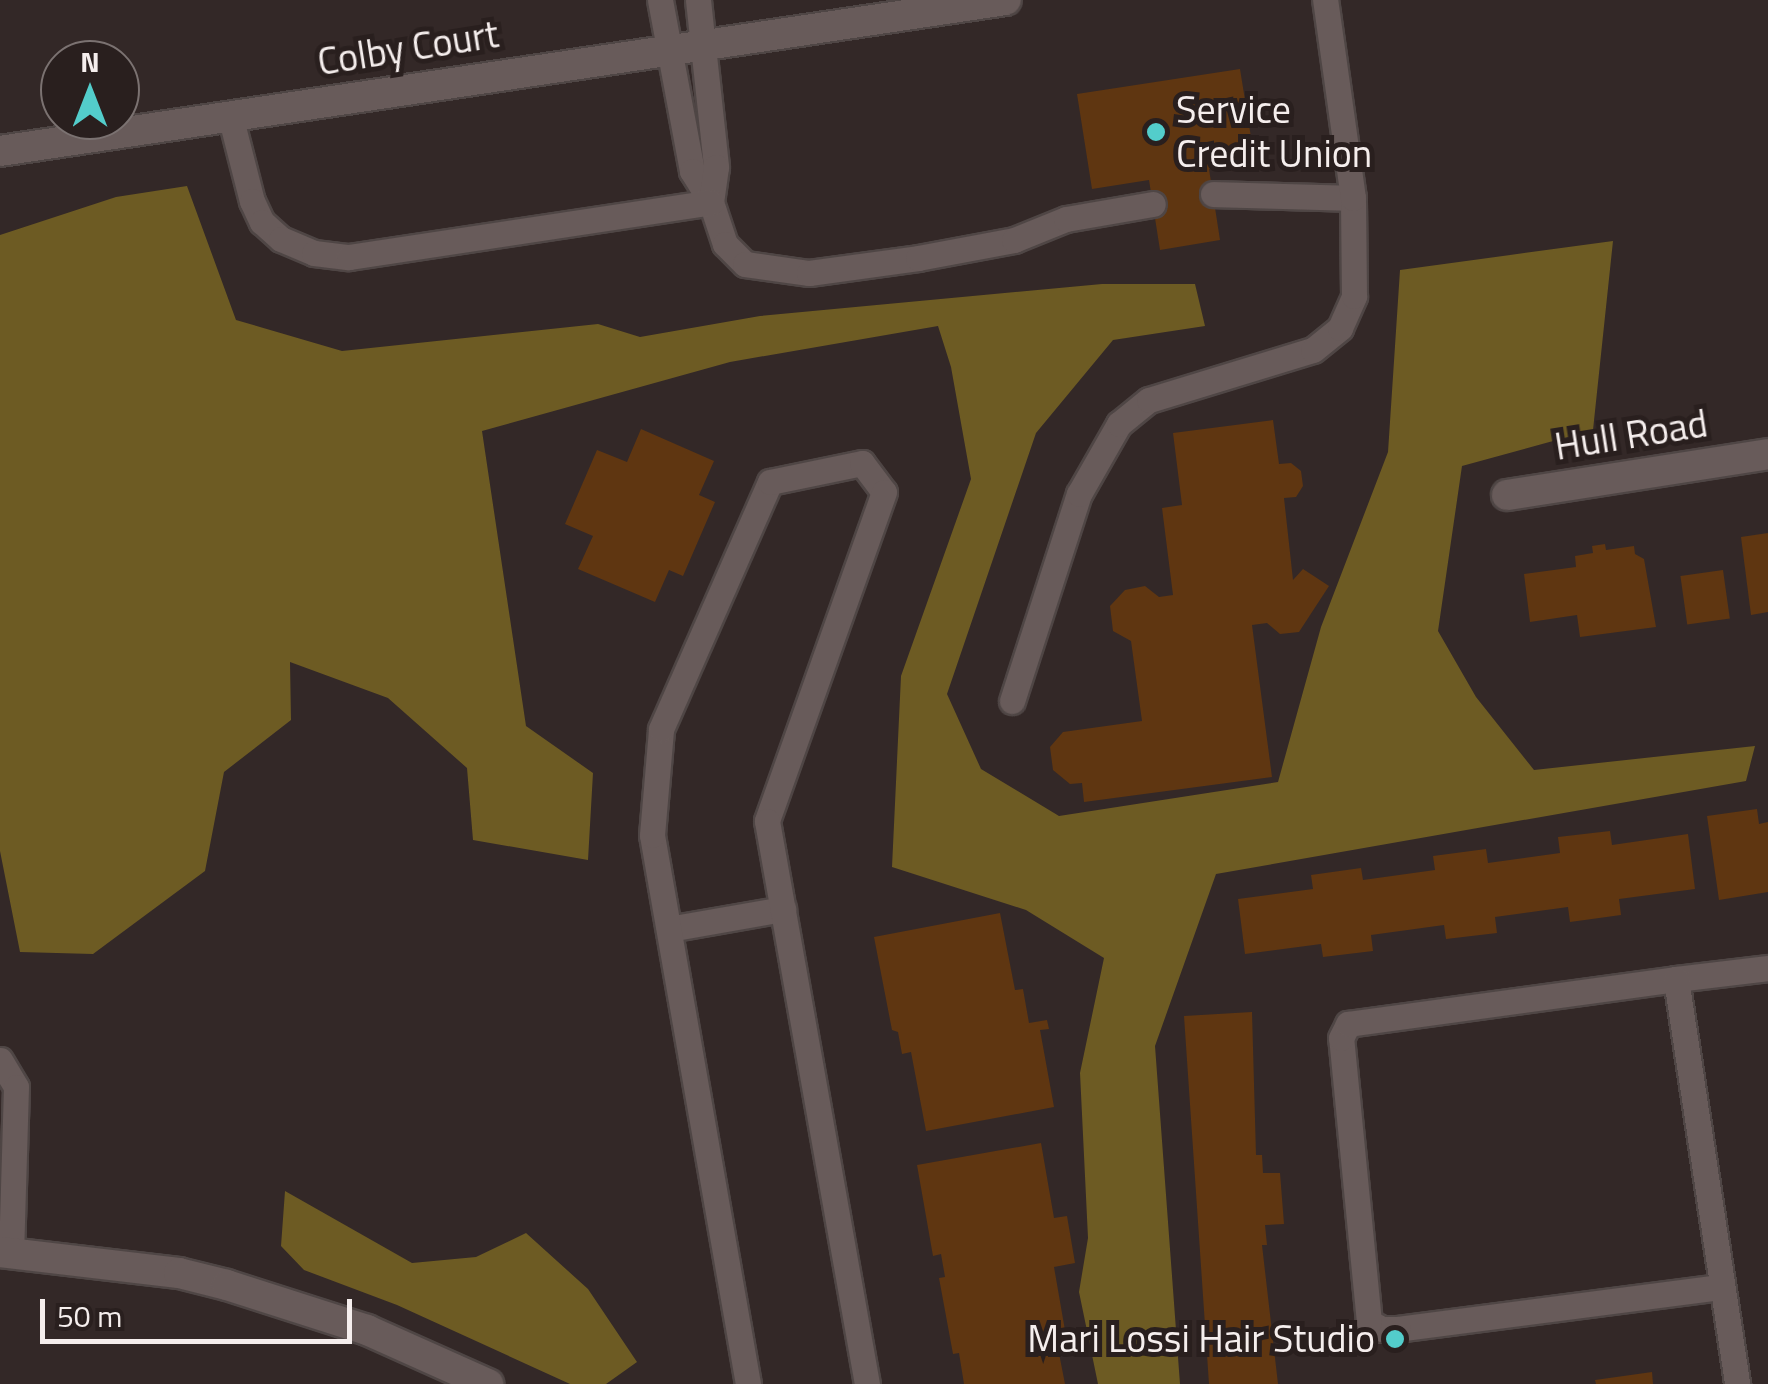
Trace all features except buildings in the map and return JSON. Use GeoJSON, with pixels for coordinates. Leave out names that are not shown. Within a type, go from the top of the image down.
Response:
{"type":"FeatureCollection","features":[{"type":"Feature","properties":{"kind":"street","name":"Colby Court"},"geometry":{"type":"LineString","coordinates":[[0,150],[1006,0]]}},
{"type":"Feature","properties":{"kind":"street","name":"Hull Road"},"geometry":{"type":"LineString","coordinates":[[1507,496],[1768,454]]}},
{"type":"Feature","properties":{"kind":"street"},"geometry":{"type":"LineString","coordinates":[[5,1252],[180,1273],[227,1285],[368,1330],[488,1384]]}},
{"type":"Feature","properties":{"kind":"lane"},"geometry":{"type":"LineString","coordinates":[[660,0],[666,49],[692,172],[711,202],[725,244],[745,264],[809,274],[1014,240],[1066,218],[1153,204]]}},
{"type":"Feature","properties":{"kind":"lane"},"geometry":{"type":"LineString","coordinates":[[698,0],[716,167],[711,202]]}},
{"type":"Feature","properties":{"kind":"lane"},"geometry":{"type":"LineString","coordinates":[[1012,701],[1079,494],[1119,424],[1148,400],[1313,350],[1340,328],[1354,296],[1353,198],[1325,0]]}},
{"type":"Feature","properties":{"kind":"lane"},"geometry":{"type":"LineString","coordinates":[[230,115],[252,200],[262,222],[281,239],[314,253],[349,257],[711,202]]}},
{"type":"Feature","properties":{"kind":"lane"},"geometry":{"type":"LineString","coordinates":[[1213,194],[1353,198]]}},
{"type":"Feature","properties":{"kind":"lane"},"geometry":{"type":"LineString","coordinates":[[748,1384],[652,835],[662,728],[770,482],[862,463],[884,492],[768,822],[867,1384]]}},
{"type":"Feature","properties":{"kind":"lane"},"geometry":{"type":"LineString","coordinates":[[668,929],[783,909]]}},
{"type":"Feature","properties":{"kind":"lane"},"geometry":{"type":"LineString","coordinates":[[1720,1287],[1398,1329],[1382,1329],[1369,1322],[1341,1038],[1348,1024],[1768,968]]}},
{"type":"Feature","properties":{"kind":"lane"},"geometry":{"type":"LineString","coordinates":[[1676,979],[1737,1384]]}},
{"type":"Feature","properties":{"kind":"lane"},"geometry":{"type":"LineString","coordinates":[[0,1060],[16,1086],[5,1252]]}},
{"type":"Feature","properties":{"kind":"shaded area"},"geometry":{"type":"Polygon","coordinates":[[[187,186],[236,320],[342,351],[598,324],[640,337],[760,316],[1102,284],[1195,284],[1205,326],[1113,340],[1036,433],[947,694],[981,769],[1059,816],[1278,782],[1321,627],[1388,452],[1400,270],[1613,241],[1593,430],[1462,466],[1438,631],[1476,697],[1534,770],[1755,746],[1746,781],[1216,874],[1155,1046],[1180,1384],[1098,1384],[1079,1292],[1088,1238],[1080,1073],[1104,958],[1026,910],[892,867],[901,676],[971,479],[951,367],[938,326],[730,362],[482,431],[526,726],[593,773],[588,860],[473,840],[467,768],[388,698],[290,662],[291,720],[224,772],[205,871],[93,954],[20,952],[0,851],[0,235],[116,197],[187,186]]]}},
{"type":"Feature","properties":{"kind":"shaded area"},"geometry":{"type":"Polygon","coordinates":[[[285,1191],[412,1263],[476,1257],[526,1233],[588,1289],[637,1362],[606,1384],[570,1384],[397,1305],[304,1270],[281,1246],[285,1191]]]}},
{"type":"Feature","properties":{"kind":"place","name":"Service Credit Union"},"geometry":{"type":"Point","coordinates":[1156,132]}},
{"type":"Feature","properties":{"kind":"place","name":"Mari Lossi Hair Studio"},"geometry":{"type":"Point","coordinates":[1395,1339]}}]}
